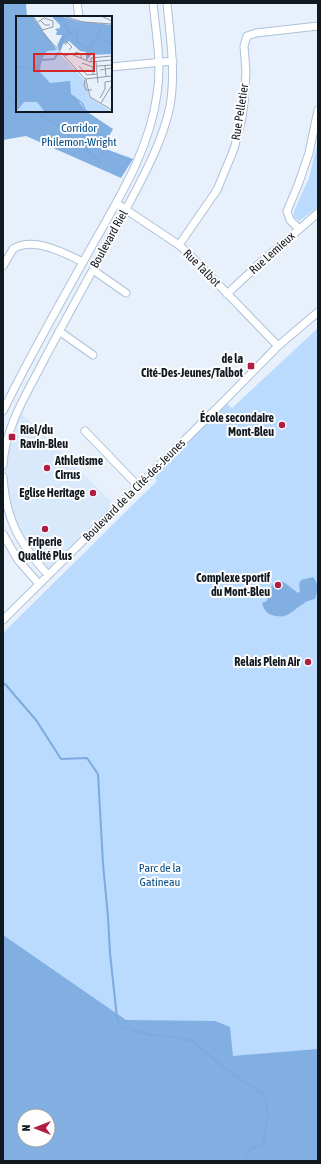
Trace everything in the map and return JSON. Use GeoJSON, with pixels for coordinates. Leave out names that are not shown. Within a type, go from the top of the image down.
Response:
{"type":"FeatureCollection","features":[{"type":"Feature","properties":{"kind":"street"},"geometry":{"type":"LineString","coordinates":[[77,3],[79,16]]}},
{"type":"Feature","properties":{"kind":"street","name":"Boulevard Riel"},"geometry":{"type":"LineString","coordinates":[[3,411],[6,399],[116,203],[136,163],[151,122],[157,95],[159,62],[153,3]]}},
{"type":"Feature","properties":{"kind":"street","name":"Boulevard Riel"},"geometry":{"type":"LineString","coordinates":[[3,465],[6,445],[15,418],[59,331],[126,209],[154,151],[165,122],[172,91],[172,62],[167,3]]}},
{"type":"Feature","properties":{"kind":"street","name":"Rue Pelletier"},"geometry":{"type":"LineString","coordinates":[[179,246],[217,190],[234,149],[242,118],[244,103],[246,72],[244,46],[247,36],[256,32],[318,26]]}},
{"type":"Feature","properties":{"kind":"street"},"geometry":{"type":"LineString","coordinates":[[112,67],[172,62]]}},
{"type":"Feature","properties":{"kind":"street"},"geometry":{"type":"LineString","coordinates":[[299,229],[290,220],[287,211],[309,153],[318,110]]}},
{"type":"Feature","properties":{"kind":"street","name":"Rue Talbot"},"geometry":{"type":"LineString","coordinates":[[116,203],[190,255],[278,346]]}},
{"type":"Feature","properties":{"kind":"street","name":"Rue Lemieux"},"geometry":{"type":"LineString","coordinates":[[227,294],[299,229],[318,214]]}},
{"type":"Feature","properties":{"kind":"street"},"geometry":{"type":"LineString","coordinates":[[3,266],[13,249],[27,244],[50,247],[83,262]]}},
{"type":"Feature","properties":{"kind":"street"},"geometry":{"type":"LineString","coordinates":[[93,270],[126,293]]}},
{"type":"Feature","properties":{"kind":"street","name":"Boulevard de la Cité-des-Jeunes"},"geometry":{"type":"LineString","coordinates":[[3,620],[220,406],[278,346],[318,312]]}},
{"type":"Feature","properties":{"kind":"street"},"geometry":{"type":"LineString","coordinates":[[59,331],[93,355]]}},
{"type":"Feature","properties":{"kind":"street"},"geometry":{"type":"LineString","coordinates":[[85,431],[138,486]]}},
{"type":"Feature","properties":{"kind":"street"},"geometry":{"type":"LineString","coordinates":[[3,477],[6,504],[16,533],[33,558],[48,575]]}},
{"type":"Feature","properties":{"kind":"street"},"geometry":{"type":"LineString","coordinates":[[3,534],[18,560],[39,584]]}},
{"type":"Feature","properties":{"kind":"shaded area"},"geometry":{"type":"Polygon","coordinates":[[[18,410],[117,507],[48,575],[23,544],[3,484],[3,465],[18,410]]]}},
{"type":"Feature","properties":{"kind":"green space","name":"Corridor Philemon-Wright"},"geometry":{"type":"Polygon","coordinates":[[[3,3],[26,3],[27,16],[16,16],[16,112],[88,112],[113,129],[103,148],[133,159],[121,178],[26,136],[3,140],[3,3]]]}},
{"type":"Feature","properties":{"kind":"green space"},"geometry":{"type":"Polygon","coordinates":[[[318,141],[318,207],[299,221],[294,217],[294,211],[309,178],[318,141]]]}},
{"type":"Feature","properties":{"kind":"green space","name":"Parc de la Gatineau"},"geometry":{"type":"Polygon","coordinates":[[[318,328],[318,1161],[3,1161],[3,633],[157,481],[152,473],[224,401],[232,408],[318,328]]]}},
{"type":"Feature","properties":{"kind":"green space"},"geometry":{"type":"Polygon","coordinates":[[[313,577],[317,587],[315,599],[306,602],[286,616],[270,614],[264,609],[262,603],[267,601],[272,585],[281,581],[298,593],[300,591],[299,584],[301,580],[313,577]]]}},
{"type":"Feature","properties":{"kind":"green space"},"geometry":{"type":"Polygon","coordinates":[[[3,935],[126,1020],[215,1021],[230,1027],[233,1056],[318,1049],[318,1161],[3,1161],[3,935]]]}},
{"type":"Feature","properties":{"kind":"waterway"},"geometry":{"type":"LineString","coordinates":[[3,94],[16,101]]}},
{"type":"Feature","properties":{"kind":"waterway"},"geometry":{"type":"LineString","coordinates":[[35,112],[55,124],[101,162]]}},
{"type":"Feature","properties":{"kind":"waterway"},"geometry":{"type":"LineString","coordinates":[[3,684],[5,684],[36,720],[61,759],[87,758],[98,774],[110,953],[117,1018],[119,1025],[125,1029]]}},
{"type":"Feature","properties":{"kind":"waterway"},"geometry":{"type":"LineString","coordinates":[[132,1030],[152,1035],[168,1036],[193,1041],[228,1071],[265,1095],[268,1115],[263,1144],[247,1151],[245,1161]]}},
{"type":"Feature","properties":{"kind":"place","name":"de la Cité-Des-Jeunes/Talbot"},"geometry":{"type":"Point","coordinates":[251,366]}},
{"type":"Feature","properties":{"kind":"place","name":"École secondaire Mont-Bleu"},"geometry":{"type":"Point","coordinates":[282,425]}},
{"type":"Feature","properties":{"kind":"place","name":"Riel/du Ravin-Bleu"},"geometry":{"type":"Point","coordinates":[12,437]}},
{"type":"Feature","properties":{"kind":"place","name":"Athletisme Cirrus"},"geometry":{"type":"Point","coordinates":[47,468]}},
{"type":"Feature","properties":{"kind":"place","name":"Eglise Heritage"},"geometry":{"type":"Point","coordinates":[93,493]}},
{"type":"Feature","properties":{"kind":"place","name":"Friperie Qualité Plus"},"geometry":{"type":"Point","coordinates":[45,529]}},
{"type":"Feature","properties":{"kind":"place","name":"Complexe sportif du Mont-Bleu"},"geometry":{"type":"Point","coordinates":[278,585]}},
{"type":"Feature","properties":{"kind":"place","name":"Relais Plein Air"},"geometry":{"type":"Point","coordinates":[308,662]}}]}
